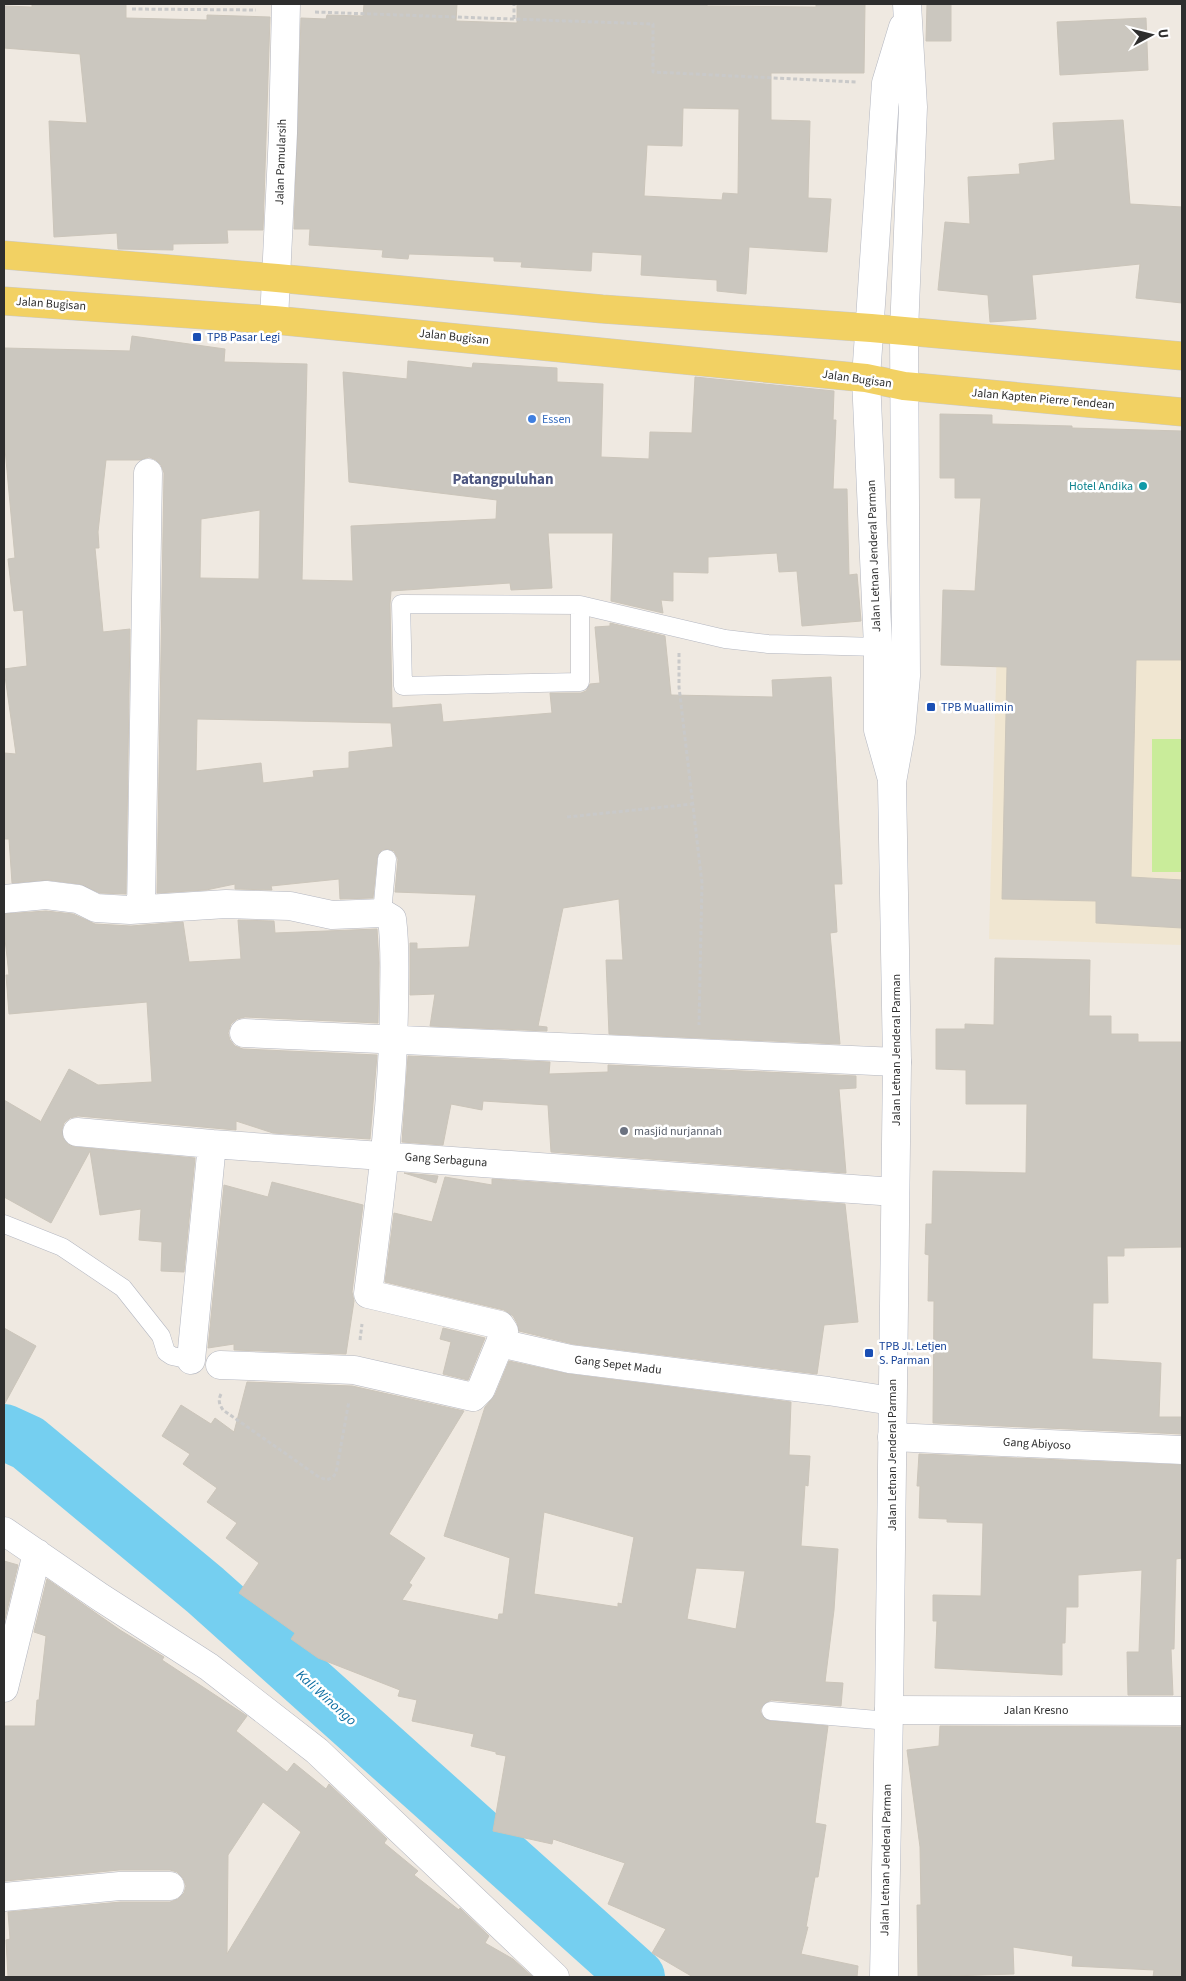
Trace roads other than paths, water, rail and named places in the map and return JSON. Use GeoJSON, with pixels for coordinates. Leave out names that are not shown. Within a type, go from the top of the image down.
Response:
{"type":"FeatureCollection","features":[{"type":"Feature","properties":{"kind":"main road"},"geometry":{"type":"LineString","coordinates":[[4,255],[277,278],[602,309],[871,328],[1182,356]]}},
{"type":"Feature","properties":{"kind":"main road","name":"Jalan Bugisan"},"geometry":{"type":"LineString","coordinates":[[4,300],[274,320],[866,378],[904,386]]}},
{"type":"Feature","properties":{"kind":"main road","name":"Jalan Kapten Pierre Tendean"},"geometry":{"type":"LineString","coordinates":[[904,386],[1182,412]]}},
{"type":"Feature","properties":{"kind":"street","name":"Jalan Pamularsih"},"geometry":{"type":"LineString","coordinates":[[274,320],[283,133],[285,7]]}},
{"type":"Feature","properties":{"kind":"street","name":"Jalan Letnan Jenderal Parman"},"geometry":{"type":"LineString","coordinates":[[892,782],[878,730],[878,646],[866,378],[871,328],[886,83],[907,10]]}},
{"type":"Feature","properties":{"kind":"street","name":"Jalan Letnan Jenderal Parman"},"geometry":{"type":"LineString","coordinates":[[884,1977],[897,1062],[892,782],[901,732],[906,676],[904,332],[913,106],[907,10]]}},
{"type":"Feature","properties":{"kind":"street"},"geometry":{"type":"LineString","coordinates":[[141,909],[148,473]]}},
{"type":"Feature","properties":{"kind":"street"},"geometry":{"type":"LineString","coordinates":[[4,899],[46,895],[78,899],[96,908],[141,909],[226,904],[290,906],[332,915],[382,913],[392,919],[395,943],[394,1040],[386,1156],[368,1294],[500,1325],[504,1331],[500,1343],[481,1389],[473,1397],[354,1370],[220,1365]]}},
{"type":"Feature","properties":{"kind":"street"},"geometry":{"type":"LineString","coordinates":[[244,1033],[897,1062]]}},
{"type":"Feature","properties":{"kind":"street","name":"Gang Serbaguna"},"geometry":{"type":"LineString","coordinates":[[77,1132],[212,1144],[895,1192]]}},
{"type":"Feature","properties":{"kind":"street"},"geometry":{"type":"LineString","coordinates":[[184,1358],[212,1144]]}},
{"type":"Feature","properties":{"kind":"street","name":"Gang Sepet Madu"},"geometry":{"type":"LineString","coordinates":[[500,1343],[570,1359],[828,1391],[892,1401]]}},
{"type":"Feature","properties":{"kind":"street","name":"Gang Abiyoso"},"geometry":{"type":"LineString","coordinates":[[892,1438],[1182,1450]]}},
{"type":"Feature","properties":{"kind":"street"},"geometry":{"type":"LineString","coordinates":[[4,1531],[100,1597],[209,1668],[317,1750],[555,1977]]}},
{"type":"Feature","properties":{"kind":"street"},"geometry":{"type":"LineString","coordinates":[[4,1688],[37,1552]]}},
{"type":"Feature","properties":{"kind":"street","name":"Jalan Kresno"},"geometry":{"type":"LineString","coordinates":[[889,1715],[1182,1711]]}},
{"type":"Feature","properties":{"kind":"street"},"geometry":{"type":"LineString","coordinates":[[4,1897],[120,1886],[170,1886]]}},
{"type":"Feature","properties":{"kind":"lane"},"geometry":{"type":"LineString","coordinates":[[580,605],[580,682],[403,686],[400,604],[580,605],[725,639],[768,644],[878,646]]}},
{"type":"Feature","properties":{"kind":"lane"},"geometry":{"type":"LineString","coordinates":[[382,913],[387,859]]}},
{"type":"Feature","properties":{"kind":"lane"},"geometry":{"type":"LineString","coordinates":[[4,1224],[62,1247],[123,1288],[161,1336],[166,1352],[184,1358]]}},
{"type":"Feature","properties":{"kind":"lane"},"geometry":{"type":"LineString","coordinates":[[771,1710],[889,1715]]}},
{"type":"Feature","properties":{"kind":"waterway","name":"Kali Winongo"},"geometry":{"type":"LineString","coordinates":[[4,1432],[28,1443],[205,1590],[637,1977]]}},
{"type":"Feature","properties":{"kind":"place","name":"TPB Pasar Legi"},"geometry":{"type":"Point","coordinates":[197,337]}},
{"type":"Feature","properties":{"kind":"place","name":"Essen"},"geometry":{"type":"Point","coordinates":[532,419]}},
{"type":"Feature","properties":{"kind":"place","name":"Hotel Andika"},"geometry":{"type":"Point","coordinates":[1143,486]}},
{"type":"Feature","properties":{"kind":"place","name":"TPB Muallimin"},"geometry":{"type":"Point","coordinates":[931,707]}},
{"type":"Feature","properties":{"kind":"place","name":"masjid nurjannah"},"geometry":{"type":"Point","coordinates":[624,1131]}},
{"type":"Feature","properties":{"kind":"place","name":"TPB Jl. Letjen S. Parman"},"geometry":{"type":"Point","coordinates":[869,1353]}},
{"type":"Feature","properties":{"kind":"district","name":"Patangpuluhan"},"geometry":{"type":"Point","coordinates":[503,479]}}]}
